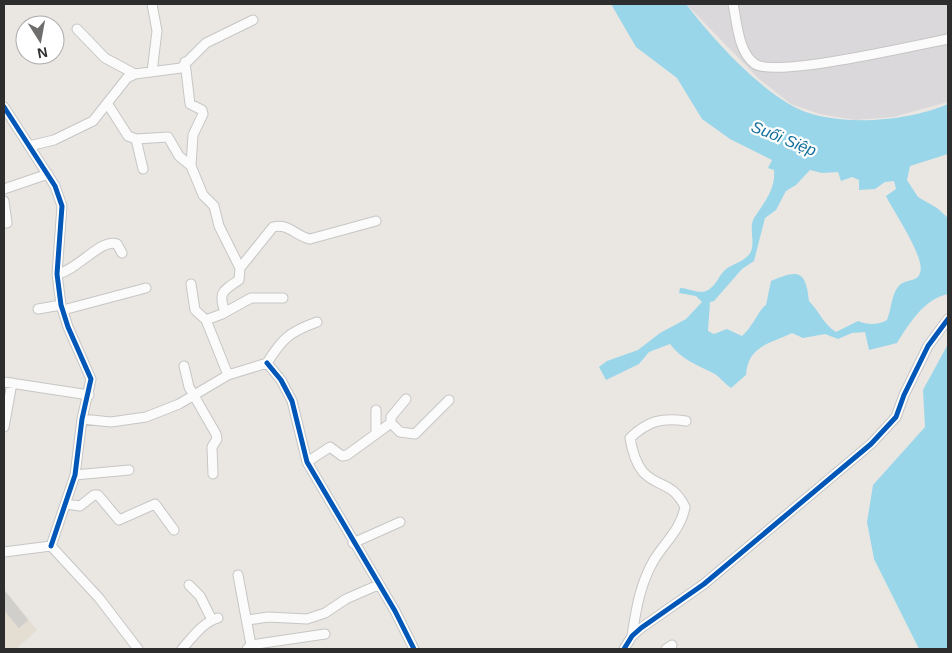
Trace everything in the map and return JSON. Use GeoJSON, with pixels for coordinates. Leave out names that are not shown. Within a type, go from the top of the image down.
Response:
{"type":"FeatureCollection","features":[{"type":"Feature","properties":{"kind":"street"},"geometry":{"type":"LineString","coordinates":[[152,4],[157,31],[152,72]]}},
{"type":"Feature","properties":{"kind":"street"},"geometry":{"type":"LineString","coordinates":[[733,4],[741,43],[754,63],[766,68],[805,66],[948,39]]}},
{"type":"Feature","properties":{"kind":"street"},"geometry":{"type":"LineString","coordinates":[[29,146],[54,140],[93,121],[120,85],[135,74],[181,68],[212,39],[253,20]]}},
{"type":"Feature","properties":{"kind":"street"},"geometry":{"type":"LineString","coordinates":[[77,29],[105,58],[135,74]]}},
{"type":"Feature","properties":{"kind":"street"},"geometry":{"type":"LineString","coordinates":[[186,62],[190,104],[202,110],[203,114],[193,135],[191,166]]}},
{"type":"Feature","properties":{"kind":"street"},"geometry":{"type":"LineString","coordinates":[[107,103],[128,136],[136,139],[168,137],[179,156],[191,166],[204,195],[214,206],[218,226],[240,268]]}},
{"type":"Feature","properties":{"kind":"street"},"geometry":{"type":"LineString","coordinates":[[4,107],[48,174],[55,186],[62,206],[57,274],[62,307],[68,327],[91,379],[89,396],[82,419],[75,475],[51,546]]}},
{"type":"Feature","properties":{"kind":"street"},"geometry":{"type":"LineString","coordinates":[[136,139],[143,168]]}},
{"type":"Feature","properties":{"kind":"street"},"geometry":{"type":"LineString","coordinates":[[4,189],[48,174]]}},
{"type":"Feature","properties":{"kind":"street"},"geometry":{"type":"LineString","coordinates":[[4,201],[7,223]]}},
{"type":"Feature","properties":{"kind":"street"},"geometry":{"type":"LineString","coordinates":[[225,312],[220,299],[221,294],[238,280],[240,268],[273,227],[286,227],[303,238],[310,238],[376,222]]}},
{"type":"Feature","properties":{"kind":"street"},"geometry":{"type":"LineString","coordinates":[[57,274],[73,268],[105,243],[117,244],[122,253]]}},
{"type":"Feature","properties":{"kind":"street"},"geometry":{"type":"LineString","coordinates":[[191,284],[195,310],[206,320],[228,375]]}},
{"type":"Feature","properties":{"kind":"street"},"geometry":{"type":"LineString","coordinates":[[38,309],[62,307],[146,288]]}},
{"type":"Feature","properties":{"kind":"street"},"geometry":{"type":"LineString","coordinates":[[206,320],[251,298],[282,298]]}},
{"type":"Feature","properties":{"kind":"street"},"geometry":{"type":"LineString","coordinates":[[624,649],[632,636],[704,584],[871,444],[896,417],[904,395],[928,346],[948,319]]}},
{"type":"Feature","properties":{"kind":"street"},"geometry":{"type":"LineString","coordinates":[[82,419],[111,422],[146,417],[194,396],[228,375],[267,363],[280,342],[290,334],[317,322]]}},
{"type":"Feature","properties":{"kind":"street"},"geometry":{"type":"LineString","coordinates":[[267,363],[277,374],[292,401],[307,462],[353,543],[395,610],[414,649]]}},
{"type":"Feature","properties":{"kind":"street"},"geometry":{"type":"LineString","coordinates":[[184,366],[194,396],[216,434],[217,439],[212,447],[213,474]]}},
{"type":"Feature","properties":{"kind":"street"},"geometry":{"type":"LineString","coordinates":[[4,427],[8,383],[89,396]]}},
{"type":"Feature","properties":{"kind":"street"},"geometry":{"type":"LineString","coordinates":[[406,400],[391,417],[391,423],[400,432],[415,434],[449,400]]}},
{"type":"Feature","properties":{"kind":"street"},"geometry":{"type":"LineString","coordinates":[[376,410],[376,432]]}},
{"type":"Feature","properties":{"kind":"street"},"geometry":{"type":"LineString","coordinates":[[632,636],[636,605],[645,579],[655,559],[681,522],[685,507],[678,493],[644,472],[634,456],[630,438],[652,422],[669,418],[686,421]]}},
{"type":"Feature","properties":{"kind":"street"},"geometry":{"type":"LineString","coordinates":[[307,462],[330,447],[342,456],[347,456],[376,432],[391,423]]}},
{"type":"Feature","properties":{"kind":"street"},"geometry":{"type":"LineString","coordinates":[[75,475],[129,470]]}},
{"type":"Feature","properties":{"kind":"street"},"geometry":{"type":"LineString","coordinates":[[66,504],[80,506],[94,495],[98,495],[114,518],[119,520],[155,504],[174,530]]}},
{"type":"Feature","properties":{"kind":"street"},"geometry":{"type":"LineString","coordinates":[[353,543],[400,522]]}},
{"type":"Feature","properties":{"kind":"street"},"geometry":{"type":"LineString","coordinates":[[4,552],[51,546]]}},
{"type":"Feature","properties":{"kind":"street"},"geometry":{"type":"LineString","coordinates":[[51,546],[99,598],[138,649]]}},
{"type":"Feature","properties":{"kind":"street"},"geometry":{"type":"LineString","coordinates":[[238,575],[248,620],[249,647],[325,634]]}},
{"type":"Feature","properties":{"kind":"street"},"geometry":{"type":"LineString","coordinates":[[182,649],[215,619],[200,596],[189,585]]}},
{"type":"Feature","properties":{"kind":"street"},"geometry":{"type":"LineString","coordinates":[[248,620],[268,617],[307,619],[325,613],[346,599],[378,585]]}},
{"type":"Feature","properties":{"kind":"shaded area"},"geometry":{"type":"Polygon","coordinates":[[[686,4],[948,4],[948,102],[893,117],[855,120],[820,114],[791,104],[759,79],[686,4]]]}},
{"type":"Feature","properties":{"kind":"shaded area"},"geometry":{"type":"Polygon","coordinates":[[[4,590],[37,630],[16,649],[4,649],[4,590]]]}},
{"type":"Feature","properties":{"kind":"water","name":"Suối Siệp"},"geometry":{"type":"Polygon","coordinates":[[[611,4],[686,4],[720,45],[747,72],[775,95],[806,112],[846,120],[890,119],[931,110],[948,104],[948,154],[910,166],[907,180],[918,197],[937,208],[948,218],[948,294],[939,297],[924,307],[912,320],[897,343],[869,350],[865,332],[852,333],[838,339],[825,334],[803,338],[792,333],[775,340],[755,352],[748,365],[746,375],[731,388],[715,374],[684,358],[670,344],[649,352],[639,364],[606,380],[599,367],[607,361],[638,350],[660,333],[686,319],[702,302],[696,296],[679,293],[680,288],[700,292],[706,291],[712,287],[726,269],[748,256],[751,252],[754,218],[771,190],[774,177],[774,170],[768,168],[772,160],[730,139],[702,119],[677,78],[636,47],[611,4]],[[810,170],[796,185],[786,191],[776,210],[765,218],[754,261],[742,269],[714,301],[710,302],[708,331],[714,334],[727,329],[742,336],[766,305],[771,281],[794,274],[803,278],[808,291],[809,301],[828,326],[836,332],[858,321],[873,324],[880,323],[887,320],[889,316],[893,296],[898,287],[904,282],[919,276],[921,266],[914,246],[886,196],[896,189],[894,181],[885,182],[875,189],[859,190],[859,180],[852,177],[841,181],[838,172],[822,173],[810,170]]]}},
{"type":"Feature","properties":{"kind":"water"},"geometry":{"type":"Polygon","coordinates":[[[948,344],[948,649],[919,649],[874,559],[867,522],[873,485],[925,427],[923,390],[948,344]]]}},
{"type":"Feature","properties":{"kind":"building"},"geometry":{"type":"Polygon","coordinates":[[[4,590],[28,620],[19,628],[4,610],[4,590]]]}},
{"type":"Feature","properties":{"kind":"cycle path"},"geometry":{"type":"LineString","coordinates":[[4,107],[55,186],[62,206],[57,274],[61,305],[68,327],[91,379],[82,419],[75,475],[51,546]]}},
{"type":"Feature","properties":{"kind":"cycle path"},"geometry":{"type":"LineString","coordinates":[[624,649],[632,636],[641,628],[704,584],[871,444],[896,417],[904,395],[928,346],[948,319]]}},
{"type":"Feature","properties":{"kind":"cycle path"},"geometry":{"type":"LineString","coordinates":[[267,363],[281,380],[292,401],[307,462],[395,611],[414,649]]}}]}
